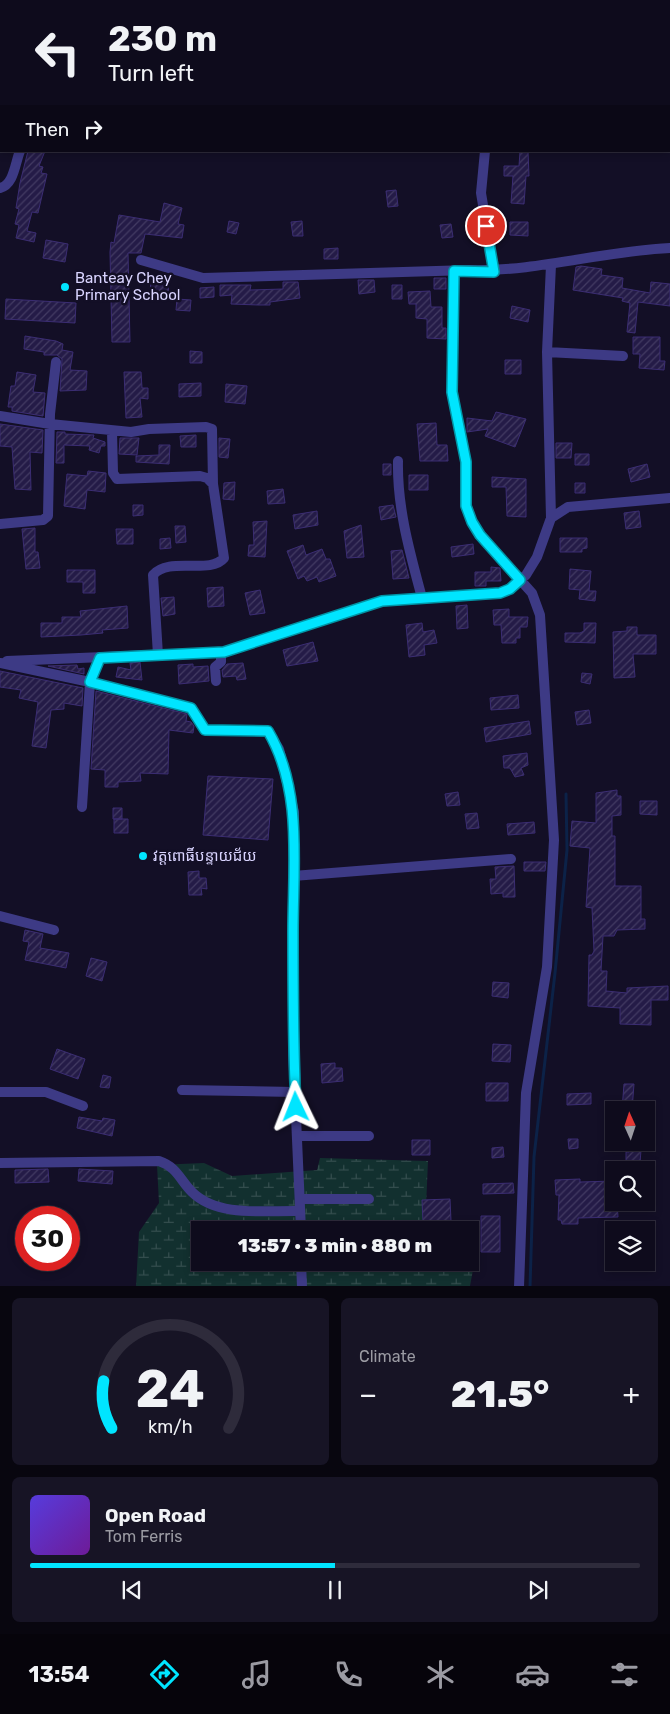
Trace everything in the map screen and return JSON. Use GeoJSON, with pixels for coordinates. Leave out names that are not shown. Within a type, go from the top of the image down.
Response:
{"type":"FeatureCollection","features":[{"type":"Feature","properties":{"kind":"street"},"geometry":{"type":"LineString","coordinates":[[0,188],[5,187],[11,180],[20,152]]}},
{"type":"Feature","properties":{"kind":"street"},"geometry":{"type":"LineString","coordinates":[[484,152],[481,193],[493,268]]}},
{"type":"Feature","properties":{"kind":"street"},"geometry":{"type":"LineString","coordinates":[[140,260],[203,278],[483,270],[550,265],[640,249],[670,248]]}},
{"type":"Feature","properties":{"kind":"street"},"geometry":{"type":"LineString","coordinates":[[0,662],[221,652],[382,601],[500,593],[510,589],[523,578],[535,561],[551,518],[547,352],[550,265]]}},
{"type":"Feature","properties":{"kind":"street"},"geometry":{"type":"LineString","coordinates":[[454,271],[452,392],[466,462],[466,506],[472,522],[480,535],[523,578],[532,593],[540,615],[554,840],[547,966],[526,1093],[519,1286]]}},
{"type":"Feature","properties":{"kind":"street"},"geometry":{"type":"LineString","coordinates":[[547,352],[623,356]]}},
{"type":"Feature","properties":{"kind":"street"},"geometry":{"type":"LineString","coordinates":[[0,524],[43,520],[48,516],[50,424],[56,362]]}},
{"type":"Feature","properties":{"kind":"street"},"geometry":{"type":"LineString","coordinates":[[0,416],[112,431],[131,432],[206,427],[212,429],[213,484],[224,558],[222,562],[209,565],[166,567],[153,575],[158,655]]}},
{"type":"Feature","properties":{"kind":"street"},"geometry":{"type":"LineString","coordinates":[[112,431],[114,477],[200,476],[208,478],[213,484]]}},
{"type":"Feature","properties":{"kind":"street"},"geometry":{"type":"LineString","coordinates":[[398,461],[398,487],[402,520],[422,598]]}},
{"type":"Feature","properties":{"kind":"street"},"geometry":{"type":"LineString","coordinates":[[551,518],[568,507],[670,498]]}},
{"type":"Feature","properties":{"kind":"street"},"geometry":{"type":"LineString","coordinates":[[216,681],[215,667],[221,662],[221,652]]}},
{"type":"Feature","properties":{"kind":"street"},"geometry":{"type":"LineString","coordinates":[[82,807],[90,682],[100,658]]}},
{"type":"Feature","properties":{"kind":"street"},"geometry":{"type":"LineString","coordinates":[[0,662],[41,673],[90,682],[191,708],[205,730],[268,731],[279,749],[294,812],[295,1092],[301,1221]]}},
{"type":"Feature","properties":{"kind":"street"},"geometry":{"type":"LineString","coordinates":[[293,876],[511,859]]}},
{"type":"Feature","properties":{"kind":"street"},"geometry":{"type":"LineString","coordinates":[[0,916],[54,930]]}},
{"type":"Feature","properties":{"kind":"street"},"geometry":{"type":"LineString","coordinates":[[182,1090],[295,1092]]}},
{"type":"Feature","properties":{"kind":"street"},"geometry":{"type":"LineString","coordinates":[[0,1092],[46,1092],[82,1106]]}},
{"type":"Feature","properties":{"kind":"street"},"geometry":{"type":"LineString","coordinates":[[297,1136],[369,1136]]}},
{"type":"Feature","properties":{"kind":"street"},"geometry":{"type":"LineString","coordinates":[[0,1162],[159,1161],[174,1168],[192,1192],[211,1205],[226,1209],[300,1211]]}},
{"type":"Feature","properties":{"kind":"street"},"geometry":{"type":"LineString","coordinates":[[300,1199],[368,1199]]}},
{"type":"Feature","properties":{"kind":"street"},"geometry":{"type":"LineString","coordinates":[[301,1271],[302,1286]]}},
{"type":"Feature","properties":{"kind":"green space"},"geometry":{"type":"Polygon","coordinates":[[[320,1158],[428,1161],[425,1221],[191,1221],[191,1271],[473,1271],[470,1286],[136,1286],[139,1232],[159,1203],[157,1165],[204,1163],[232,1176],[317,1170],[320,1158]]]}},
{"type":"Feature","properties":{"kind":"building"},"geometry":{"type":"Polygon","coordinates":[[[28,152],[45,152],[39,166],[43,167],[41,173],[47,174],[38,213],[32,212],[27,231],[36,233],[34,242],[16,238],[19,225],[15,224],[19,209],[16,208],[28,152]]]}},
{"type":"Feature","properties":{"kind":"building"},"geometry":{"type":"Polygon","coordinates":[[[520,152],[528,152],[529,176],[526,176],[524,204],[511,203],[513,176],[504,176],[504,166],[519,166],[520,152]]]}},
{"type":"Feature","properties":{"kind":"building"},"geometry":{"type":"Polygon","coordinates":[[[396,190],[398,206],[388,207],[386,191],[396,190]]]}},
{"type":"Feature","properties":{"kind":"building"},"geometry":{"type":"Polygon","coordinates":[[[164,203],[182,208],[178,224],[184,225],[182,238],[145,234],[141,253],[128,253],[130,342],[112,342],[110,252],[111,242],[114,243],[119,215],[160,222],[164,203]]]}},
{"type":"Feature","properties":{"kind":"building"},"geometry":{"type":"Polygon","coordinates":[[[229,221],[239,223],[236,234],[227,232],[229,221]]]}},
{"type":"Feature","properties":{"kind":"building"},"geometry":{"type":"Polygon","coordinates":[[[302,221],[303,236],[293,236],[291,222],[302,221]]]}},
{"type":"Feature","properties":{"kind":"building"},"geometry":{"type":"Polygon","coordinates":[[[510,222],[528,222],[528,236],[510,235],[510,222]]]}},
{"type":"Feature","properties":{"kind":"building"},"geometry":{"type":"Polygon","coordinates":[[[451,224],[453,237],[442,238],[440,225],[451,224]]]}},
{"type":"Feature","properties":{"kind":"building"},"geometry":{"type":"Polygon","coordinates":[[[46,240],[68,244],[65,262],[43,258],[46,240]]]}},
{"type":"Feature","properties":{"kind":"building"},"geometry":{"type":"Polygon","coordinates":[[[338,248],[338,259],[324,259],[324,249],[338,248]]]}},
{"type":"Feature","properties":{"kind":"building"},"geometry":{"type":"Polygon","coordinates":[[[576,267],[602,269],[601,275],[623,278],[622,288],[650,293],[651,282],[670,284],[670,306],[638,302],[635,333],[627,332],[630,303],[622,301],[623,298],[573,290],[576,267]]]}},
{"type":"Feature","properties":{"kind":"building"},"geometry":{"type":"Polygon","coordinates":[[[151,277],[169,278],[168,297],[150,296],[151,277]]]}},
{"type":"Feature","properties":{"kind":"building"},"geometry":{"type":"Polygon","coordinates":[[[434,278],[446,278],[446,289],[434,289],[434,278]]]}},
{"type":"Feature","properties":{"kind":"building"},"geometry":{"type":"Polygon","coordinates":[[[358,280],[374,280],[375,292],[359,294],[358,280]]]}},
{"type":"Feature","properties":{"kind":"building"},"geometry":{"type":"Polygon","coordinates":[[[283,282],[298,282],[300,298],[270,302],[270,305],[258,305],[231,304],[232,295],[220,296],[220,285],[251,285],[250,290],[283,289],[283,282]]]}},
{"type":"Feature","properties":{"kind":"building"},"geometry":{"type":"Polygon","coordinates":[[[392,285],[402,285],[402,299],[392,299],[392,285]]]}},
{"type":"Feature","properties":{"kind":"building"},"geometry":{"type":"Polygon","coordinates":[[[214,287],[214,297],[200,298],[200,288],[214,287]]]}},
{"type":"Feature","properties":{"kind":"building"},"geometry":{"type":"Polygon","coordinates":[[[430,291],[431,307],[442,307],[442,328],[446,328],[446,339],[427,338],[427,319],[416,318],[416,304],[409,304],[408,292],[430,291]]]}},
{"type":"Feature","properties":{"kind":"building"},"geometry":{"type":"Polygon","coordinates":[[[6,299],[76,303],[75,323],[5,319],[6,299]]]}},
{"type":"Feature","properties":{"kind":"building"},"geometry":{"type":"Polygon","coordinates":[[[177,299],[191,300],[190,311],[176,310],[177,299]]]}},
{"type":"Feature","properties":{"kind":"building"},"geometry":{"type":"Polygon","coordinates":[[[512,306],[530,310],[528,322],[510,318],[512,306]]]}},
{"type":"Feature","properties":{"kind":"building"},"geometry":{"type":"Polygon","coordinates":[[[25,336],[56,341],[63,344],[62,350],[73,352],[70,370],[87,371],[86,390],[60,391],[62,359],[57,355],[44,355],[44,352],[24,349],[25,336]]]}},
{"type":"Feature","properties":{"kind":"building"},"geometry":{"type":"Polygon","coordinates":[[[633,337],[660,337],[660,361],[665,361],[664,370],[639,368],[640,354],[633,354],[633,337]]]}},
{"type":"Feature","properties":{"kind":"building"},"geometry":{"type":"Polygon","coordinates":[[[190,351],[202,352],[202,363],[190,363],[190,351]]]}},
{"type":"Feature","properties":{"kind":"building"},"geometry":{"type":"Polygon","coordinates":[[[505,360],[521,360],[521,374],[505,374],[505,360]]]}},
{"type":"Feature","properties":{"kind":"building"},"geometry":{"type":"Polygon","coordinates":[[[17,372],[36,375],[33,392],[45,393],[43,416],[12,411],[12,407],[8,407],[11,386],[15,386],[17,372]]]}},
{"type":"Feature","properties":{"kind":"building"},"geometry":{"type":"Polygon","coordinates":[[[124,372],[141,372],[142,388],[148,388],[148,399],[140,398],[142,417],[126,418],[124,372]]]}},
{"type":"Feature","properties":{"kind":"building"},"geometry":{"type":"Polygon","coordinates":[[[201,383],[201,396],[179,397],[179,384],[201,383]]]}},
{"type":"Feature","properties":{"kind":"building"},"geometry":{"type":"Polygon","coordinates":[[[226,384],[247,386],[245,404],[225,402],[226,384]]]}},
{"type":"Feature","properties":{"kind":"building"},"geometry":{"type":"Polygon","coordinates":[[[496,412],[526,419],[515,447],[485,436],[488,429],[467,432],[467,418],[492,421],[496,412]]]}},
{"type":"Feature","properties":{"kind":"building"},"geometry":{"type":"Polygon","coordinates":[[[436,423],[437,445],[447,445],[448,461],[420,461],[417,424],[436,423]]]}},
{"type":"Feature","properties":{"kind":"building"},"geometry":{"type":"Polygon","coordinates":[[[0,424],[43,430],[42,453],[30,452],[31,490],[15,489],[12,447],[0,446],[0,424]]]}},
{"type":"Feature","properties":{"kind":"building"},"geometry":{"type":"Polygon","coordinates":[[[57,432],[94,435],[93,438],[105,442],[105,446],[101,446],[99,453],[89,450],[90,446],[64,445],[64,463],[56,463],[57,432]]]}},
{"type":"Feature","properties":{"kind":"building"},"geometry":{"type":"Polygon","coordinates":[[[196,435],[196,447],[181,447],[180,436],[196,435]]]}},
{"type":"Feature","properties":{"kind":"building"},"geometry":{"type":"Polygon","coordinates":[[[120,438],[139,438],[137,455],[119,454],[120,438]]]}},
{"type":"Feature","properties":{"kind":"building"},"geometry":{"type":"Polygon","coordinates":[[[219,438],[230,439],[228,458],[219,457],[219,438]]]}},
{"type":"Feature","properties":{"kind":"building"},"geometry":{"type":"Polygon","coordinates":[[[556,443],[572,443],[571,458],[556,458],[556,443]]]}},
{"type":"Feature","properties":{"kind":"building"},"geometry":{"type":"Polygon","coordinates":[[[159,445],[170,445],[169,464],[136,462],[136,456],[159,455],[159,445]]]}},
{"type":"Feature","properties":{"kind":"building"},"geometry":{"type":"Polygon","coordinates":[[[575,454],[589,454],[589,465],[575,465],[575,454]]]}},
{"type":"Feature","properties":{"kind":"building"},"geometry":{"type":"Polygon","coordinates":[[[383,464],[391,464],[391,475],[383,475],[383,464]]]}},
{"type":"Feature","properties":{"kind":"building"},"geometry":{"type":"Polygon","coordinates":[[[647,464],[650,477],[631,482],[628,469],[647,464]]]}},
{"type":"Feature","properties":{"kind":"building"},"geometry":{"type":"Polygon","coordinates":[[[88,471],[106,473],[105,492],[87,490],[85,509],[64,506],[67,474],[87,476],[88,471]]]}},
{"type":"Feature","properties":{"kind":"building"},"geometry":{"type":"Polygon","coordinates":[[[409,475],[428,475],[428,490],[409,490],[409,475]]]}},
{"type":"Feature","properties":{"kind":"building"},"geometry":{"type":"Polygon","coordinates":[[[492,477],[526,479],[526,517],[507,516],[506,487],[492,487],[492,477]]]}},
{"type":"Feature","properties":{"kind":"building"},"geometry":{"type":"Polygon","coordinates":[[[235,482],[234,500],[223,499],[224,483],[235,482]]]}},
{"type":"Feature","properties":{"kind":"building"},"geometry":{"type":"Polygon","coordinates":[[[575,483],[585,483],[585,493],[575,493],[575,483]]]}},
{"type":"Feature","properties":{"kind":"building"},"geometry":{"type":"Polygon","coordinates":[[[283,489],[285,503],[268,504],[267,491],[283,489]]]}},
{"type":"Feature","properties":{"kind":"building"},"geometry":{"type":"Polygon","coordinates":[[[133,505],[143,505],[143,515],[133,516],[133,505]]]}},
{"type":"Feature","properties":{"kind":"building"},"geometry":{"type":"Polygon","coordinates":[[[393,505],[396,517],[381,520],[379,507],[393,505]]]}},
{"type":"Feature","properties":{"kind":"building"},"geometry":{"type":"Polygon","coordinates":[[[317,511],[318,525],[295,529],[293,515],[317,511]]]}},
{"type":"Feature","properties":{"kind":"building"},"geometry":{"type":"Polygon","coordinates":[[[639,511],[641,527],[626,529],[624,513],[639,511]]]}},
{"type":"Feature","properties":{"kind":"building"},"geometry":{"type":"Polygon","coordinates":[[[267,521],[265,557],[248,556],[249,545],[254,545],[253,522],[267,521]]]}},
{"type":"Feature","properties":{"kind":"building"},"geometry":{"type":"Polygon","coordinates":[[[361,525],[364,557],[347,558],[344,531],[361,525]]]}},
{"type":"Feature","properties":{"kind":"building"},"geometry":{"type":"Polygon","coordinates":[[[175,526],[185,526],[186,542],[176,543],[175,526]]]}},
{"type":"Feature","properties":{"kind":"building"},"geometry":{"type":"Polygon","coordinates":[[[35,528],[35,552],[38,552],[40,568],[26,569],[22,529],[35,528]]]}},
{"type":"Feature","properties":{"kind":"building"},"geometry":{"type":"Polygon","coordinates":[[[116,529],[133,529],[133,544],[117,544],[116,529]]]}},
{"type":"Feature","properties":{"kind":"building"},"geometry":{"type":"Polygon","coordinates":[[[170,538],[171,548],[160,549],[160,539],[170,538]]]}},
{"type":"Feature","properties":{"kind":"building"},"geometry":{"type":"Polygon","coordinates":[[[560,538],[587,538],[587,548],[582,549],[582,552],[560,552],[560,538]]]}},
{"type":"Feature","properties":{"kind":"building"},"geometry":{"type":"Polygon","coordinates":[[[473,544],[474,554],[452,557],[451,547],[473,544]]]}},
{"type":"Feature","properties":{"kind":"building"},"geometry":{"type":"Polygon","coordinates":[[[303,545],[306,555],[322,549],[326,559],[330,559],[336,576],[319,582],[317,577],[307,581],[304,576],[298,579],[287,551],[303,545]]]}},
{"type":"Feature","properties":{"kind":"building"},"geometry":{"type":"Polygon","coordinates":[[[402,550],[409,578],[393,579],[391,551],[402,550]]]}},
{"type":"Feature","properties":{"kind":"building"},"geometry":{"type":"Polygon","coordinates":[[[491,567],[500,568],[501,581],[486,581],[486,586],[475,586],[475,572],[491,572],[491,567]]]}},
{"type":"Feature","properties":{"kind":"building"},"geometry":{"type":"Polygon","coordinates":[[[570,569],[591,571],[589,591],[596,591],[595,601],[579,599],[580,590],[569,589],[570,569]]]}},
{"type":"Feature","properties":{"kind":"building"},"geometry":{"type":"Polygon","coordinates":[[[67,570],[95,570],[95,593],[83,593],[83,582],[67,582],[67,570]]]}},
{"type":"Feature","properties":{"kind":"building"},"geometry":{"type":"Polygon","coordinates":[[[223,587],[224,606],[208,607],[207,588],[223,587]]]}},
{"type":"Feature","properties":{"kind":"building"},"geometry":{"type":"Polygon","coordinates":[[[260,590],[265,613],[250,615],[245,593],[260,590]]]}},
{"type":"Feature","properties":{"kind":"building"},"geometry":{"type":"Polygon","coordinates":[[[174,597],[175,614],[163,616],[161,598],[174,597]]]}},
{"type":"Feature","properties":{"kind":"building"},"geometry":{"type":"Polygon","coordinates":[[[467,605],[468,628],[457,629],[456,606],[467,605]]]}},
{"type":"Feature","properties":{"kind":"building"},"geometry":{"type":"Polygon","coordinates":[[[127,606],[128,628],[102,630],[103,633],[41,637],[41,623],[62,623],[62,617],[81,617],[80,611],[127,606]]]}},
{"type":"Feature","properties":{"kind":"building"},"geometry":{"type":"Polygon","coordinates":[[[509,609],[509,617],[528,617],[527,627],[520,627],[520,638],[516,638],[516,643],[502,643],[501,625],[494,625],[493,610],[509,609]]]}},
{"type":"Feature","properties":{"kind":"building"},"geometry":{"type":"Polygon","coordinates":[[[422,623],[423,632],[434,630],[437,643],[424,645],[425,655],[409,657],[406,625],[422,623]]]}},
{"type":"Feature","properties":{"kind":"building"},"geometry":{"type":"Polygon","coordinates":[[[584,623],[596,623],[595,643],[565,642],[565,633],[580,633],[584,631],[584,623]]]}},
{"type":"Feature","properties":{"kind":"building"},"geometry":{"type":"Polygon","coordinates":[[[627,627],[637,627],[637,635],[656,635],[656,654],[633,654],[635,677],[614,678],[613,632],[627,631],[627,627]]]}},
{"type":"Feature","properties":{"kind":"building"},"geometry":{"type":"Polygon","coordinates":[[[313,642],[318,661],[287,666],[283,650],[313,642]]]}},
{"type":"Feature","properties":{"kind":"building"},"geometry":{"type":"Polygon","coordinates":[[[140,662],[142,680],[116,677],[118,667],[131,670],[130,663],[140,662]]]}},
{"type":"Feature","properties":{"kind":"building"},"geometry":{"type":"Polygon","coordinates":[[[243,663],[246,679],[237,680],[236,676],[223,677],[222,670],[227,664],[243,663]]]}},
{"type":"Feature","properties":{"kind":"building"},"geometry":{"type":"Polygon","coordinates":[[[193,664],[193,667],[208,666],[209,681],[179,684],[178,665],[193,664]]]}},
{"type":"Feature","properties":{"kind":"building"},"geometry":{"type":"Polygon","coordinates":[[[77,665],[78,669],[84,668],[84,674],[48,666],[77,665]]]}},
{"type":"Feature","properties":{"kind":"building"},"geometry":{"type":"Polygon","coordinates":[[[0,671],[83,688],[82,706],[64,703],[64,709],[51,710],[46,748],[32,746],[38,702],[19,698],[21,690],[0,687],[0,671]]]}},
{"type":"Feature","properties":{"kind":"building"},"geometry":{"type":"Polygon","coordinates":[[[582,673],[592,674],[590,684],[581,682],[582,673]]]}},
{"type":"Feature","properties":{"kind":"building"},"geometry":{"type":"Polygon","coordinates":[[[96,691],[187,714],[186,721],[191,722],[194,726],[193,733],[169,730],[168,774],[140,773],[141,781],[118,782],[118,787],[105,787],[105,770],[91,769],[96,691]]]}},
{"type":"Feature","properties":{"kind":"building"},"geometry":{"type":"Polygon","coordinates":[[[518,695],[519,708],[491,710],[490,698],[518,695]]]}},
{"type":"Feature","properties":{"kind":"building"},"geometry":{"type":"Polygon","coordinates":[[[589,710],[591,723],[577,725],[575,712],[589,710]]]}},
{"type":"Feature","properties":{"kind":"building"},"geometry":{"type":"Polygon","coordinates":[[[529,721],[531,734],[486,742],[484,728],[529,721]]]}},
{"type":"Feature","properties":{"kind":"building"},"geometry":{"type":"Polygon","coordinates":[[[527,753],[528,765],[521,768],[524,775],[515,777],[510,768],[504,768],[503,756],[527,753]]]}},
{"type":"Feature","properties":{"kind":"building"},"geometry":{"type":"Polygon","coordinates":[[[208,776],[273,779],[268,840],[203,835],[208,776]]]}},
{"type":"Feature","properties":{"kind":"building"},"geometry":{"type":"Polygon","coordinates":[[[617,790],[617,796],[621,796],[621,815],[612,816],[612,836],[615,836],[615,886],[641,886],[641,919],[645,919],[645,929],[617,930],[614,936],[603,936],[601,971],[607,971],[606,991],[627,993],[627,988],[668,986],[668,1000],[651,1000],[651,1025],[620,1024],[620,1008],[588,1006],[589,955],[592,955],[594,951],[592,908],[586,907],[590,848],[570,846],[572,821],[596,823],[596,793],[617,790]]]}},
{"type":"Feature","properties":{"kind":"building"},"geometry":{"type":"Polygon","coordinates":[[[458,792],[460,805],[447,806],[445,794],[458,792]]]}},
{"type":"Feature","properties":{"kind":"building"},"geometry":{"type":"Polygon","coordinates":[[[640,801],[657,801],[657,815],[640,814],[640,801]]]}},
{"type":"Feature","properties":{"kind":"building"},"geometry":{"type":"Polygon","coordinates":[[[113,808],[122,808],[122,819],[113,819],[113,808]]]}},
{"type":"Feature","properties":{"kind":"building"},"geometry":{"type":"Polygon","coordinates":[[[477,813],[479,828],[467,829],[465,814],[477,813]]]}},
{"type":"Feature","properties":{"kind":"building"},"geometry":{"type":"Polygon","coordinates":[[[114,819],[128,819],[128,833],[114,833],[114,819]]]}},
{"type":"Feature","properties":{"kind":"building"},"geometry":{"type":"Polygon","coordinates":[[[534,822],[535,833],[508,835],[507,824],[534,822]]]}},
{"type":"Feature","properties":{"kind":"building"},"geometry":{"type":"Polygon","coordinates":[[[524,862],[546,862],[545,871],[524,871],[524,862]]]}},
{"type":"Feature","properties":{"kind":"building"},"geometry":{"type":"Polygon","coordinates":[[[514,866],[515,897],[503,897],[503,893],[491,894],[490,879],[496,879],[495,867],[514,866]]]}},
{"type":"Feature","properties":{"kind":"building"},"geometry":{"type":"Polygon","coordinates":[[[199,871],[199,878],[206,878],[207,889],[201,888],[202,895],[189,895],[188,872],[199,871]]]}},
{"type":"Feature","properties":{"kind":"building"},"geometry":{"type":"Polygon","coordinates":[[[25,930],[43,934],[40,948],[69,953],[66,968],[25,960],[29,942],[23,941],[25,930]]]}},
{"type":"Feature","properties":{"kind":"building"},"geometry":{"type":"Polygon","coordinates":[[[91,958],[107,962],[102,981],[86,976],[91,958]]]}},
{"type":"Feature","properties":{"kind":"building"},"geometry":{"type":"Polygon","coordinates":[[[493,982],[509,983],[508,998],[492,996],[493,982]]]}},
{"type":"Feature","properties":{"kind":"building"},"geometry":{"type":"Polygon","coordinates":[[[493,1044],[511,1045],[510,1062],[492,1061],[493,1044]]]}},
{"type":"Feature","properties":{"kind":"building"},"geometry":{"type":"Polygon","coordinates":[[[57,1049],[85,1059],[78,1079],[50,1069],[57,1049]]]}},
{"type":"Feature","properties":{"kind":"building"},"geometry":{"type":"Polygon","coordinates":[[[335,1063],[335,1068],[342,1068],[343,1081],[322,1083],[321,1064],[335,1063]]]}},
{"type":"Feature","properties":{"kind":"building"},"geometry":{"type":"Polygon","coordinates":[[[103,1075],[111,1077],[109,1088],[100,1087],[103,1075]]]}},
{"type":"Feature","properties":{"kind":"building"},"geometry":{"type":"Polygon","coordinates":[[[486,1083],[508,1083],[508,1101],[486,1101],[486,1083]]]}},
{"type":"Feature","properties":{"kind":"building"},"geometry":{"type":"Polygon","coordinates":[[[624,1084],[634,1084],[633,1101],[623,1101],[624,1084]]]}},
{"type":"Feature","properties":{"kind":"building"},"geometry":{"type":"Polygon","coordinates":[[[591,1093],[591,1104],[567,1105],[567,1094],[591,1093]]]}},
{"type":"Feature","properties":{"kind":"building"},"geometry":{"type":"Polygon","coordinates":[[[79,1117],[102,1121],[103,1118],[115,1120],[112,1136],[77,1128],[79,1117]]]}},
{"type":"Feature","properties":{"kind":"building"},"geometry":{"type":"Polygon","coordinates":[[[568,1139],[578,1139],[578,1148],[569,1149],[568,1139]]]}},
{"type":"Feature","properties":{"kind":"building"},"geometry":{"type":"Polygon","coordinates":[[[412,1140],[430,1140],[430,1155],[412,1155],[412,1140]]]}},
{"type":"Feature","properties":{"kind":"building"},"geometry":{"type":"Polygon","coordinates":[[[503,1147],[504,1157],[492,1158],[492,1148],[503,1147]]]}},
{"type":"Feature","properties":{"kind":"building"},"geometry":{"type":"Polygon","coordinates":[[[641,1151],[640,1161],[626,1161],[626,1152],[641,1151]]]}},
{"type":"Feature","properties":{"kind":"building"},"geometry":{"type":"Polygon","coordinates":[[[48,1169],[49,1182],[15,1183],[15,1170],[48,1169]]]}},
{"type":"Feature","properties":{"kind":"building"},"geometry":{"type":"Polygon","coordinates":[[[79,1169],[113,1171],[112,1184],[78,1181],[79,1169]]]}},
{"type":"Feature","properties":{"kind":"building"},"geometry":{"type":"Polygon","coordinates":[[[580,1179],[580,1182],[605,1181],[605,1211],[618,1211],[618,1217],[578,1218],[578,1224],[562,1224],[561,1220],[558,1220],[559,1195],[556,1195],[555,1180],[580,1179]]]}},
{"type":"Feature","properties":{"kind":"building"},"geometry":{"type":"Polygon","coordinates":[[[513,1183],[514,1193],[483,1194],[483,1184],[513,1183]]]}},
{"type":"Feature","properties":{"kind":"building"},"geometry":{"type":"Polygon","coordinates":[[[450,1199],[451,1221],[423,1221],[422,1200],[450,1199]]]}},
{"type":"Feature","properties":{"kind":"building"},"geometry":{"type":"Polygon","coordinates":[[[481,1216],[500,1216],[500,1252],[481,1252],[481,1216]]]}},
{"type":"Feature","properties":{"kind":"waterway"},"geometry":{"type":"LineString","coordinates":[[530,1286],[534,1157],[567,850],[566,794]]}},
{"type":"Feature","properties":{"kind":"place","name":"Banteay Chey Primary School"},"geometry":{"type":"Point","coordinates":[65,287]}},
{"type":"Feature","properties":{"kind":"place","name":"វត្តពោធិ៍បន្ទាយជ័យ"},"geometry":{"type":"Point","coordinates":[143,856]}},
{"type":"Feature","properties":{"kind":"route"},"geometry":{"type":"LineString","coordinates":[[296,1107],[293,1049],[294,812],[279,749],[268,731],[261,729],[205,730],[195,711],[191,708],[90,682],[100,658],[231,651],[382,601],[500,593],[516,585],[520,580],[480,535],[472,522],[466,506],[466,462],[452,392],[454,271],[483,270],[494,272],[486,226]]}}]}
